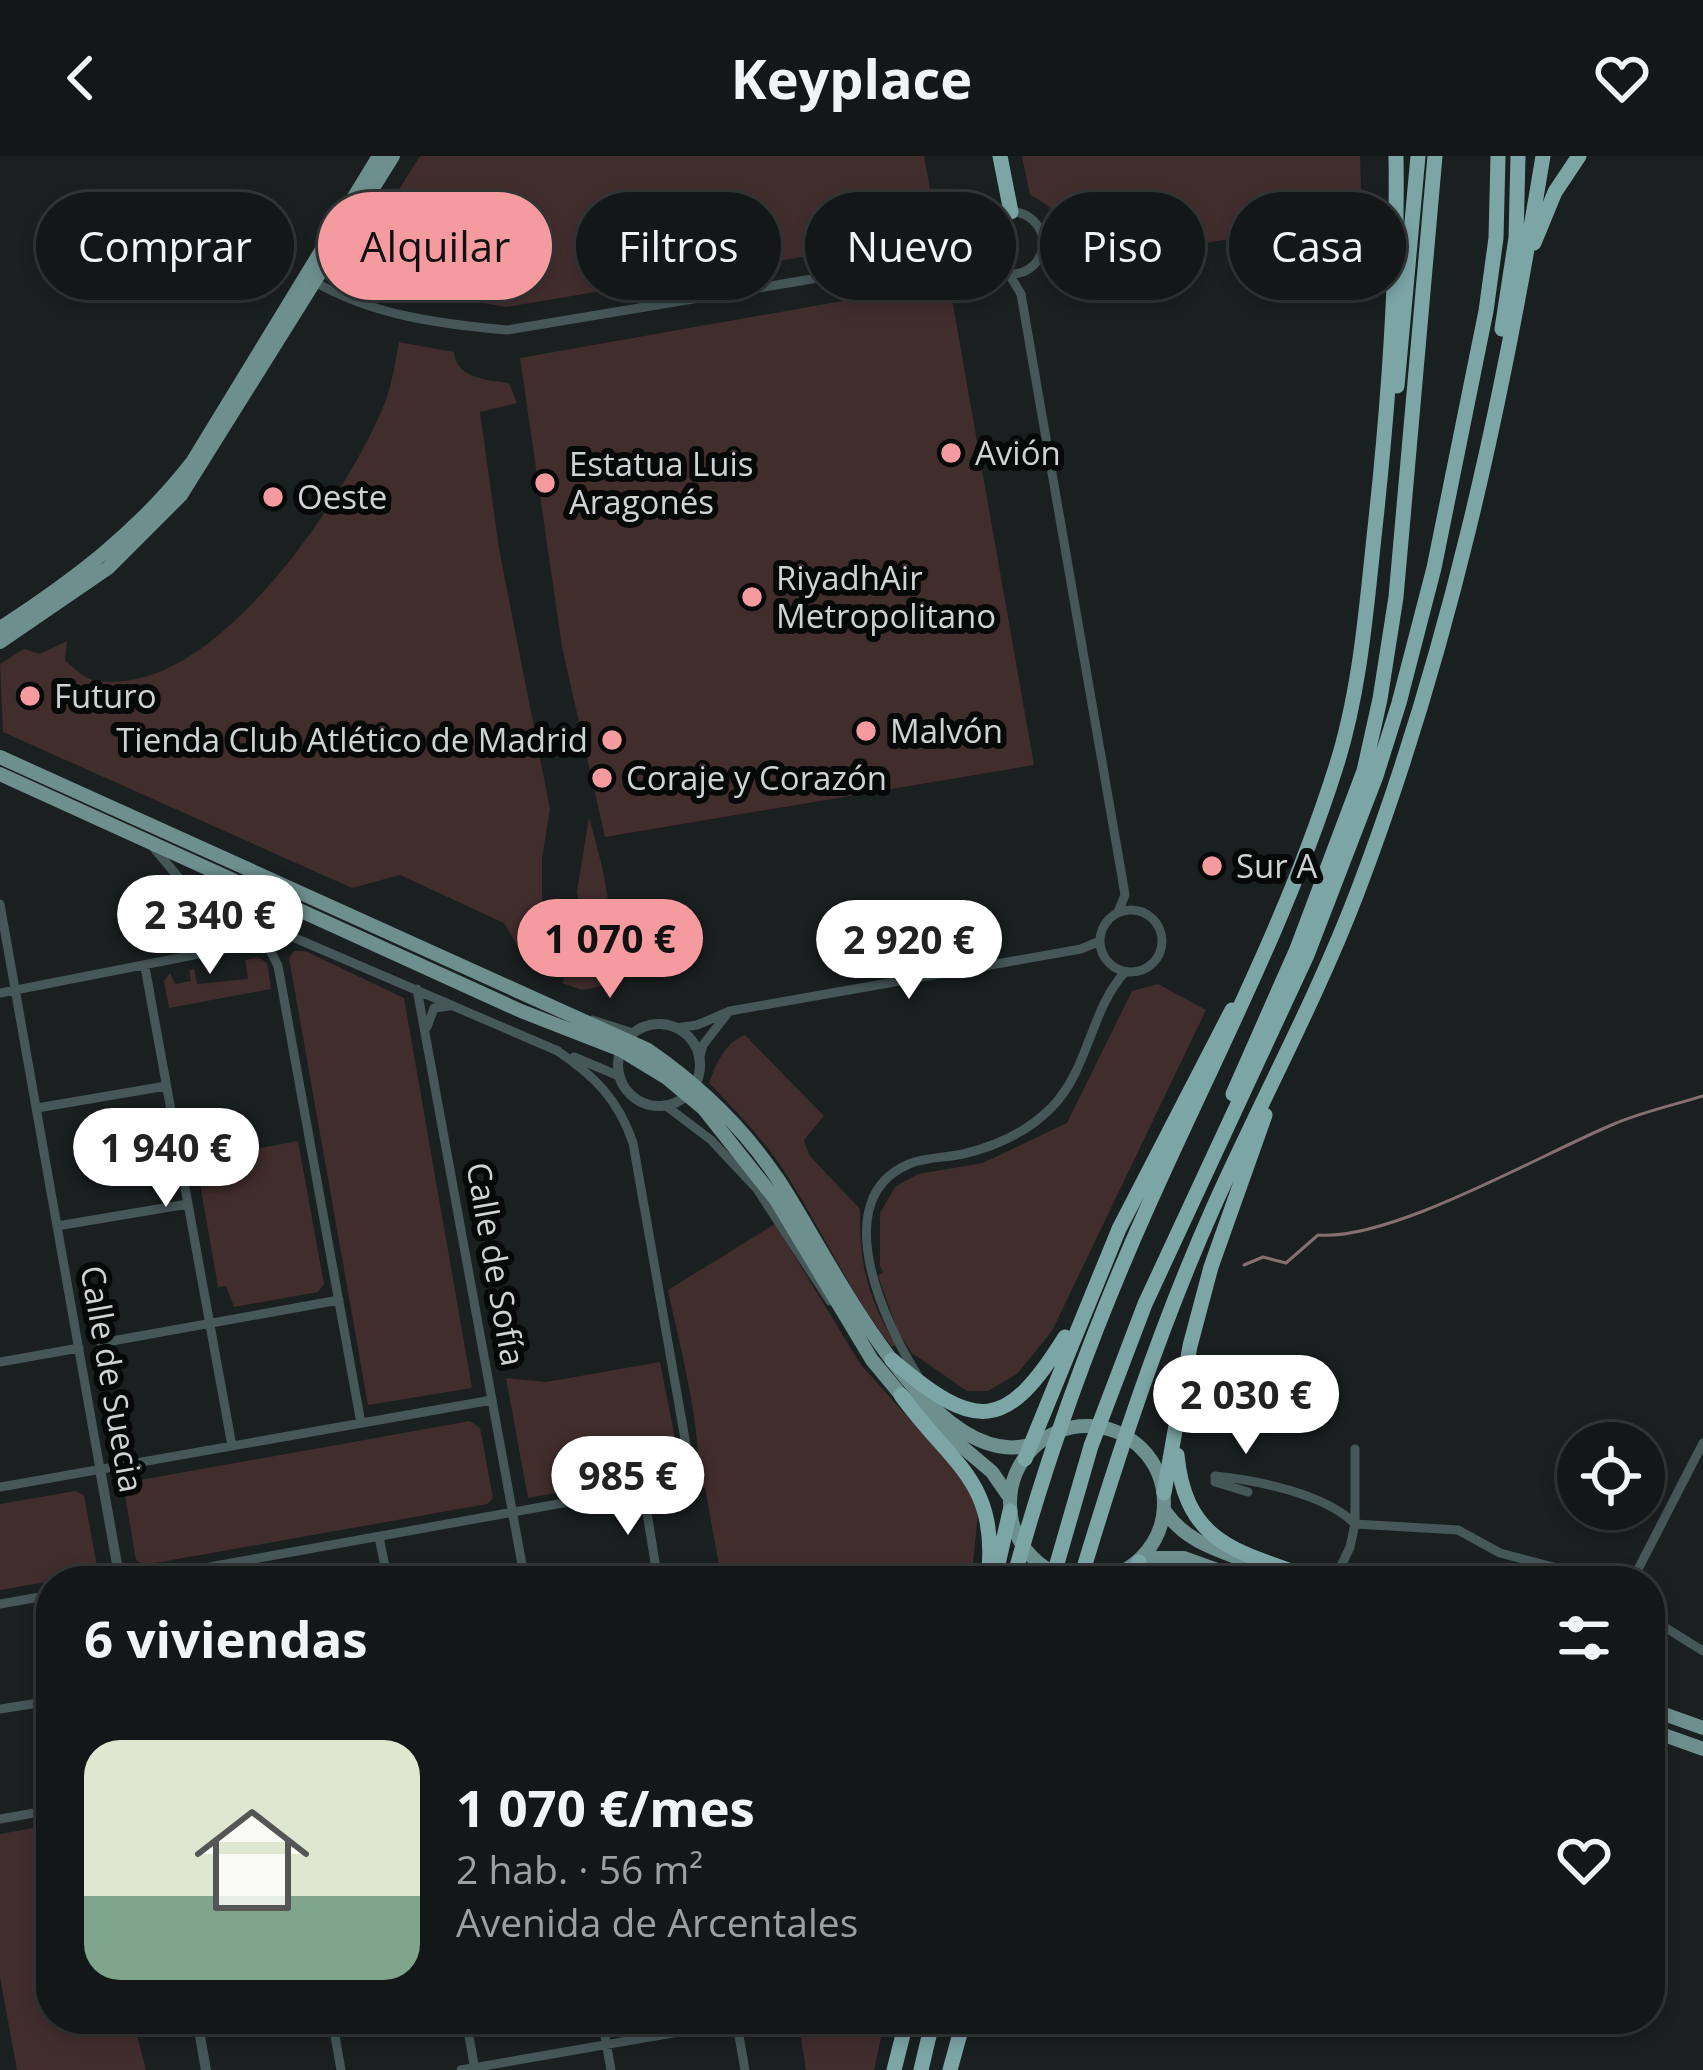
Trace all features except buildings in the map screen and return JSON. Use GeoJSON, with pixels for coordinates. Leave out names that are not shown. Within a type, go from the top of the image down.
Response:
{"type":"FeatureCollection","features":[{"type":"Feature","properties":{"kind":"highway"},"geometry":{"type":"LineString","coordinates":[[1000,156],[1007,192]]}},
{"type":"Feature","properties":{"kind":"highway"},"geometry":{"type":"LineString","coordinates":[[1018,1566],[1053,1449],[1114,1283],[1263,962],[1337,764],[1362,640],[1383,452],[1396,239],[1396,156]]}},
{"type":"Feature","properties":{"kind":"highway"},"geometry":{"type":"LineString","coordinates":[[1383,452],[1394,412],[1418,156]]}},
{"type":"Feature","properties":{"kind":"highway"},"geometry":{"type":"LineString","coordinates":[[1187,1209],[1297,949],[1364,771],[1396,597],[1429,200],[1440,156]]}},
{"type":"Feature","properties":{"kind":"highway"},"geometry":{"type":"LineString","coordinates":[[1420,311],[1440,156]]}},
{"type":"Feature","properties":{"kind":"highway"},"geometry":{"type":"LineString","coordinates":[[1057,1566],[1104,1409],[1144,1304],[1307,955],[1399,703],[1434,568],[1486,311],[1496,238],[1498,156]]}},
{"type":"Feature","properties":{"kind":"highway"},"geometry":{"type":"LineString","coordinates":[[1475,498],[1516,238],[1518,156]]}},
{"type":"Feature","properties":{"kind":"highway"},"geometry":{"type":"LineString","coordinates":[[1084,1566],[1116,1460],[1170,1313],[1356,897],[1421,710],[1475,498],[1543,156]]}},
{"type":"Feature","properties":{"kind":"highway"},"geometry":{"type":"LineString","coordinates":[[1524,268],[1556,192],[1579,156]]}},
{"type":"Feature","properties":{"kind":"highway"},"geometry":{"type":"LineString","coordinates":[[1031,1445],[1089,1298],[1199,1069],[1263,962]]}},
{"type":"Feature","properties":{"kind":"highway"},"geometry":{"type":"LineString","coordinates":[[1164,1502],[1190,1346],[1272,1084]]}},
{"type":"Feature","properties":{"kind":"highway"},"geometry":{"type":"LineString","coordinates":[[892,1360],[926,1390],[972,1411],[1006,1407],[1040,1376],[1089,1298]]}},
{"type":"Feature","properties":{"kind":"highway"},"geometry":{"type":"LineString","coordinates":[[901,1394],[979,1491],[991,1566]]}},
{"type":"Feature","properties":{"kind":"highway"},"geometry":{"type":"LineString","coordinates":[[1175,1433],[1181,1490],[1196,1519],[1230,1546],[1280,1566]]}},
{"type":"Feature","properties":{"kind":"highway"},"geometry":{"type":"LineString","coordinates":[[995,1566],[1010,1505]]}},
{"type":"Feature","properties":{"kind":"highway"},"geometry":{"type":"LineString","coordinates":[[1139,1566],[1142,1560]]}},
{"type":"Feature","properties":{"kind":"highway"},"geometry":{"type":"LineString","coordinates":[[894,2070],[903,2034]]}},
{"type":"Feature","properties":{"kind":"highway"},"geometry":{"type":"LineString","coordinates":[[921,2070],[929,2034]]}},
{"type":"Feature","properties":{"kind":"highway"},"geometry":{"type":"LineString","coordinates":[[950,2070],[960,2034]]}},
{"type":"Feature","properties":{"kind":"main road"},"geometry":{"type":"LineString","coordinates":[[0,642],[109,568],[182,495],[379,156]]}},
{"type":"Feature","properties":{"kind":"main road"},"geometry":{"type":"LineString","coordinates":[[0,628],[100,559],[172,488],[393,156]]}},
{"type":"Feature","properties":{"kind":"main road"},"geometry":{"type":"LineString","coordinates":[[0,757],[627,1041],[726,1114],[776,1175],[861,1318],[934,1407],[978,1439],[1031,1445],[1076,1426],[1108,1428],[1140,1448],[1155,1468],[1174,1524],[1194,1541],[1262,1566]]}},
{"type":"Feature","properties":{"kind":"main road"},"geometry":{"type":"LineString","coordinates":[[0,774],[521,1011],[627,1041]]}},
{"type":"Feature","properties":{"kind":"main road"},"geometry":{"type":"LineString","coordinates":[[691,1089],[776,1200],[843,1316],[901,1394],[992,1472],[1023,1544],[1045,1566]]}},
{"type":"Feature","properties":{"kind":"main road"},"geometry":{"type":"LineString","coordinates":[[1010,1505],[1031,1445]]}},
{"type":"Feature","properties":{"kind":"main road"},"geometry":{"type":"LineString","coordinates":[[1142,1560],[1156,1537],[1164,1502]]}},
{"type":"Feature","properties":{"kind":"main road"},"geometry":{"type":"LineString","coordinates":[[1128,1566],[1142,1560],[1184,1558],[1206,1566]]}},
{"type":"Feature","properties":{"kind":"main road"},"geometry":{"type":"LineString","coordinates":[[1665,1715],[1703,1729]]}},
{"type":"Feature","properties":{"kind":"main road"},"geometry":{"type":"LineString","coordinates":[[1665,1736],[1703,1750]]}},
{"type":"Feature","properties":{"kind":"street"},"geometry":{"type":"LineString","coordinates":[[1016,214],[1030,218],[1042,235],[1041,255],[1028,270],[1021,294]]}},
{"type":"Feature","properties":{"kind":"street"},"geometry":{"type":"LineString","coordinates":[[1016,273],[1028,270]]}},
{"type":"Feature","properties":{"kind":"street"},"geometry":{"type":"LineString","coordinates":[[311,280],[364,306],[463,326],[507,329],[805,280]]}},
{"type":"Feature","properties":{"kind":"street"},"geometry":{"type":"LineString","coordinates":[[1016,285],[1125,895],[1118,912],[1105,924],[1100,941],[1103,956]]}},
{"type":"Feature","properties":{"kind":"street"},"geometry":{"type":"LineString","coordinates":[[0,786],[17,780]]}},
{"type":"Feature","properties":{"kind":"street"},"geometry":{"type":"LineString","coordinates":[[146,839],[190,886],[285,933],[620,1076],[637,1099],[665,1105],[711,1140],[757,1189],[812,1277],[843,1316]]}},
{"type":"Feature","properties":{"kind":"street"},"geometry":{"type":"LineString","coordinates":[[926,1390],[880,1305],[869,1259],[871,1206],[889,1178],[904,1166],[1007,1141],[1052,1107],[1078,1071],[1111,993],[1125,972],[1152,964],[1162,948],[1161,929],[1125,895]]}},
{"type":"Feature","properties":{"kind":"street","name":"Calle de Suecia"},"geometry":{"type":"LineString","coordinates":[[0,904],[117,1566]]}},
{"type":"Feature","properties":{"kind":"street"},"geometry":{"type":"LineString","coordinates":[[1118,912],[1140,910]]}},
{"type":"Feature","properties":{"kind":"street"},"geometry":{"type":"LineString","coordinates":[[269,922],[267,944],[278,966],[361,1424]]}},
{"type":"Feature","properties":{"kind":"street"},"geometry":{"type":"LineString","coordinates":[[0,993],[267,944],[285,933]]}},
{"type":"Feature","properties":{"kind":"street"},"geometry":{"type":"LineString","coordinates":[[620,1076],[627,1041],[652,1024],[698,1025],[730,1011],[1081,950],[1100,941]]}},
{"type":"Feature","properties":{"kind":"street"},"geometry":{"type":"LineString","coordinates":[[1081,950],[1103,956],[1125,972]]}},
{"type":"Feature","properties":{"kind":"street"},"geometry":{"type":"LineString","coordinates":[[145,967],[232,1446]]}},
{"type":"Feature","properties":{"kind":"street","name":"Calle de Sofía"},"geometry":{"type":"LineString","coordinates":[[417,989],[522,1566]]}},
{"type":"Feature","properties":{"kind":"street"},"geometry":{"type":"LineString","coordinates":[[427,1027],[434,1008],[462,1009]]}},
{"type":"Feature","properties":{"kind":"street"},"geometry":{"type":"LineString","coordinates":[[665,1105],[691,1089],[704,1045],[730,1011]]}},
{"type":"Feature","properties":{"kind":"street"},"geometry":{"type":"LineString","coordinates":[[676,1028],[692,1041],[699,1060]]}},
{"type":"Feature","properties":{"kind":"street"},"geometry":{"type":"LineString","coordinates":[[217,1566],[679,1482],[686,1476],[689,1462],[633,1142],[617,1103],[588,1073],[556,1050]]}},
{"type":"Feature","properties":{"kind":"street"},"geometry":{"type":"LineString","coordinates":[[37,1108],[166,1086]]}},
{"type":"Feature","properties":{"kind":"street"},"geometry":{"type":"LineString","coordinates":[[57,1226],[188,1204]]}},
{"type":"Feature","properties":{"kind":"street"},"geometry":{"type":"LineString","coordinates":[[101,1343],[339,1300]]}},
{"type":"Feature","properties":{"kind":"street"},"geometry":{"type":"LineString","coordinates":[[0,1362],[79,1348]]}},
{"type":"Feature","properties":{"kind":"street"},"geometry":{"type":"LineString","coordinates":[[0,1487],[492,1400]]}},
{"type":"Feature","properties":{"kind":"street"},"geometry":{"type":"LineString","coordinates":[[1640,1566],[1703,1443]]}},
{"type":"Feature","properties":{"kind":"street"},"geometry":{"type":"LineString","coordinates":[[1340,1566],[1355,1524],[1355,1449]]}},
{"type":"Feature","properties":{"kind":"street"},"geometry":{"type":"LineString","coordinates":[[1248,1492],[1215,1482],[1215,1476],[1266,1483],[1344,1514],[1355,1524],[1458,1530],[1500,1553],[1550,1566]]}},
{"type":"Feature","properties":{"kind":"street"},"geometry":{"type":"LineString","coordinates":[[643,1488],[656,1566]]}},
{"type":"Feature","properties":{"kind":"street"},"geometry":{"type":"LineString","coordinates":[[379,1537],[385,1566]]}},
{"type":"Feature","properties":{"kind":"street"},"geometry":{"type":"LineString","coordinates":[[251,1560],[252,1566]]}},
{"type":"Feature","properties":{"kind":"street"},"geometry":{"type":"LineString","coordinates":[[0,1604],[36,1598]]}},
{"type":"Feature","properties":{"kind":"street"},"geometry":{"type":"LineString","coordinates":[[1665,1627],[1703,1651]]}},
{"type":"Feature","properties":{"kind":"street"},"geometry":{"type":"LineString","coordinates":[[0,1709],[36,1703]]}},
{"type":"Feature","properties":{"kind":"street"},"geometry":{"type":"LineString","coordinates":[[0,1820],[36,1813]]}},
{"type":"Feature","properties":{"kind":"street"},"geometry":{"type":"LineString","coordinates":[[200,2034],[206,2070]]}},
{"type":"Feature","properties":{"kind":"street"},"geometry":{"type":"LineString","coordinates":[[335,2034],[341,2070]]}},
{"type":"Feature","properties":{"kind":"street"},"geometry":{"type":"LineString","coordinates":[[469,2034],[475,2069]]}},
{"type":"Feature","properties":{"kind":"street"},"geometry":{"type":"LineString","coordinates":[[604,2034],[611,2070]]}},
{"type":"Feature","properties":{"kind":"street"},"geometry":{"type":"LineString","coordinates":[[461,2070],[660,2034]]}},
{"type":"Feature","properties":{"kind":"street"},"geometry":{"type":"LineString","coordinates":[[739,2034],[745,2070]]}},
{"type":"Feature","properties":{"kind":"shaded area"},"geometry":{"type":"Polygon","coordinates":[[[420,156],[924,156],[930,192],[805,192],[805,256],[781,261],[781,192],[576,192],[576,295],[552,299],[552,192],[397,192],[420,156]]]}},
{"type":"Feature","properties":{"kind":"shaded area"},"geometry":{"type":"Polygon","coordinates":[[[1022,156],[1360,156],[1361,192],[1229,192],[1229,239],[1205,243],[1205,192],[1040,192],[1040,202],[1030,195],[1022,156]]]}},
{"type":"Feature","properties":{"kind":"shaded area"},"geometry":{"type":"Polygon","coordinates":[[[467,300],[547,300],[506,307],[467,300]]]}},
{"type":"Feature","properties":{"kind":"shaded area","name":"RiyadhAir Metropolitano"},"geometry":{"type":"Polygon","coordinates":[[[847,300],[952,300],[1034,765],[605,837],[562,647],[520,358],[847,300]]]}},
{"type":"Feature","properties":{"kind":"shaded area"},"geometry":{"type":"Polygon","coordinates":[[[399,342],[454,352],[467,373],[509,383],[517,403],[480,412],[499,549],[550,809],[542,858],[542,925],[557,940],[543,975],[531,969],[504,923],[400,875],[352,888],[3,732],[0,664],[24,649],[40,654],[67,641],[65,661],[84,676],[123,681],[163,670],[203,647],[242,614],[279,574],[342,485],[384,405],[399,342]]]}},
{"type":"Feature","properties":{"kind":"shaded area"},"geometry":{"type":"Polygon","coordinates":[[[589,817],[623,982],[582,990],[562,983],[576,950],[600,948],[595,913],[581,914],[577,892],[589,817]]]}},
{"type":"Feature","properties":{"kind":"shaded area"},"geometry":{"type":"Polygon","coordinates":[[[294,951],[305,951],[404,998],[472,1388],[368,1405],[289,958],[294,951]]]}},
{"type":"Feature","properties":{"kind":"shaded area"},"geometry":{"type":"Polygon","coordinates":[[[258,957],[267,963],[271,989],[169,1008],[164,981],[170,973],[175,984],[191,981],[189,970],[194,969],[197,984],[248,979],[245,960],[258,957]]]}},
{"type":"Feature","properties":{"kind":"shaded area"},"geometry":{"type":"Polygon","coordinates":[[[1158,984],[1206,1010],[1052,1331],[1017,1374],[988,1391],[967,1391],[912,1353],[898,1332],[878,1276],[883,1272],[880,1213],[895,1187],[918,1174],[983,1163],[1067,1123],[1132,991],[1158,984]]]}},
{"type":"Feature","properties":{"kind":"shaded area"},"geometry":{"type":"Polygon","coordinates":[[[745,1035],[824,1116],[804,1140],[809,1155],[860,1209],[867,1280],[896,1345],[892,1347],[779,1164],[709,1083],[726,1049],[745,1035]]]}},
{"type":"Feature","properties":{"kind":"shaded area"},"geometry":{"type":"Polygon","coordinates":[[[298,1141],[324,1284],[318,1292],[234,1307],[226,1286],[218,1287],[196,1160],[298,1141]]]}},
{"type":"Feature","properties":{"kind":"shaded area"},"geometry":{"type":"Polygon","coordinates":[[[775,1224],[861,1365],[968,1484],[978,1514],[973,1566],[719,1566],[705,1488],[693,1486],[698,1449],[695,1421],[668,1290],[775,1224]]]}},
{"type":"Feature","properties":{"kind":"shaded area"},"geometry":{"type":"Polygon","coordinates":[[[660,1362],[679,1459],[672,1473],[528,1498],[506,1378],[546,1382],[660,1362]]]}},
{"type":"Feature","properties":{"kind":"shaded area"},"geometry":{"type":"Polygon","coordinates":[[[470,1421],[480,1428],[493,1498],[487,1504],[144,1565],[136,1560],[124,1490],[129,1482],[470,1421]]]}},
{"type":"Feature","properties":{"kind":"shaded area"},"geometry":{"type":"Polygon","coordinates":[[[75,1491],[84,1495],[97,1566],[36,1566],[36,1584],[0,1590],[0,1504],[75,1491]]]}},
{"type":"Feature","properties":{"kind":"shaded area"},"geometry":{"type":"Polygon","coordinates":[[[36,1828],[36,2034],[137,2034],[146,2070],[17,2070],[0,1977],[0,1834],[36,1828]]]}},
{"type":"Feature","properties":{"kind":"shaded area"},"geometry":{"type":"Polygon","coordinates":[[[800,2034],[882,2034],[874,2070],[806,2070],[800,2034]]]}},
{"type":"Feature","properties":{"kind":"waterway"},"geometry":{"type":"LineString","coordinates":[[1244,1265],[1263,1257],[1286,1263],[1318,1235],[1349,1233],[1425,1210],[1614,1124],[1703,1096]]}},
{"type":"Feature","properties":{"kind":"place","name":"Avión"},"geometry":{"type":"Point","coordinates":[951,453]}},
{"type":"Feature","properties":{"kind":"place","name":"Estatua Luis Aragonés"},"geometry":{"type":"Point","coordinates":[545,483]}},
{"type":"Feature","properties":{"kind":"place","name":"Oeste"},"geometry":{"type":"Point","coordinates":[273,497]}},
{"type":"Feature","properties":{"kind":"place","name":"RiyadhAir Metropolitano"},"geometry":{"type":"Point","coordinates":[752,597]}},
{"type":"Feature","properties":{"kind":"place","name":"Futuro"},"geometry":{"type":"Point","coordinates":[30,696]}},
{"type":"Feature","properties":{"kind":"place","name":"Malvón"},"geometry":{"type":"Point","coordinates":[866,731]}},
{"type":"Feature","properties":{"kind":"place","name":"Tienda Club Atlético de Madrid"},"geometry":{"type":"Point","coordinates":[612,740]}},
{"type":"Feature","properties":{"kind":"place","name":"Coraje y Corazón"},"geometry":{"type":"Point","coordinates":[602,778]}},
{"type":"Feature","properties":{"kind":"place","name":"Sur A"},"geometry":{"type":"Point","coordinates":[1212,866]}}]}
